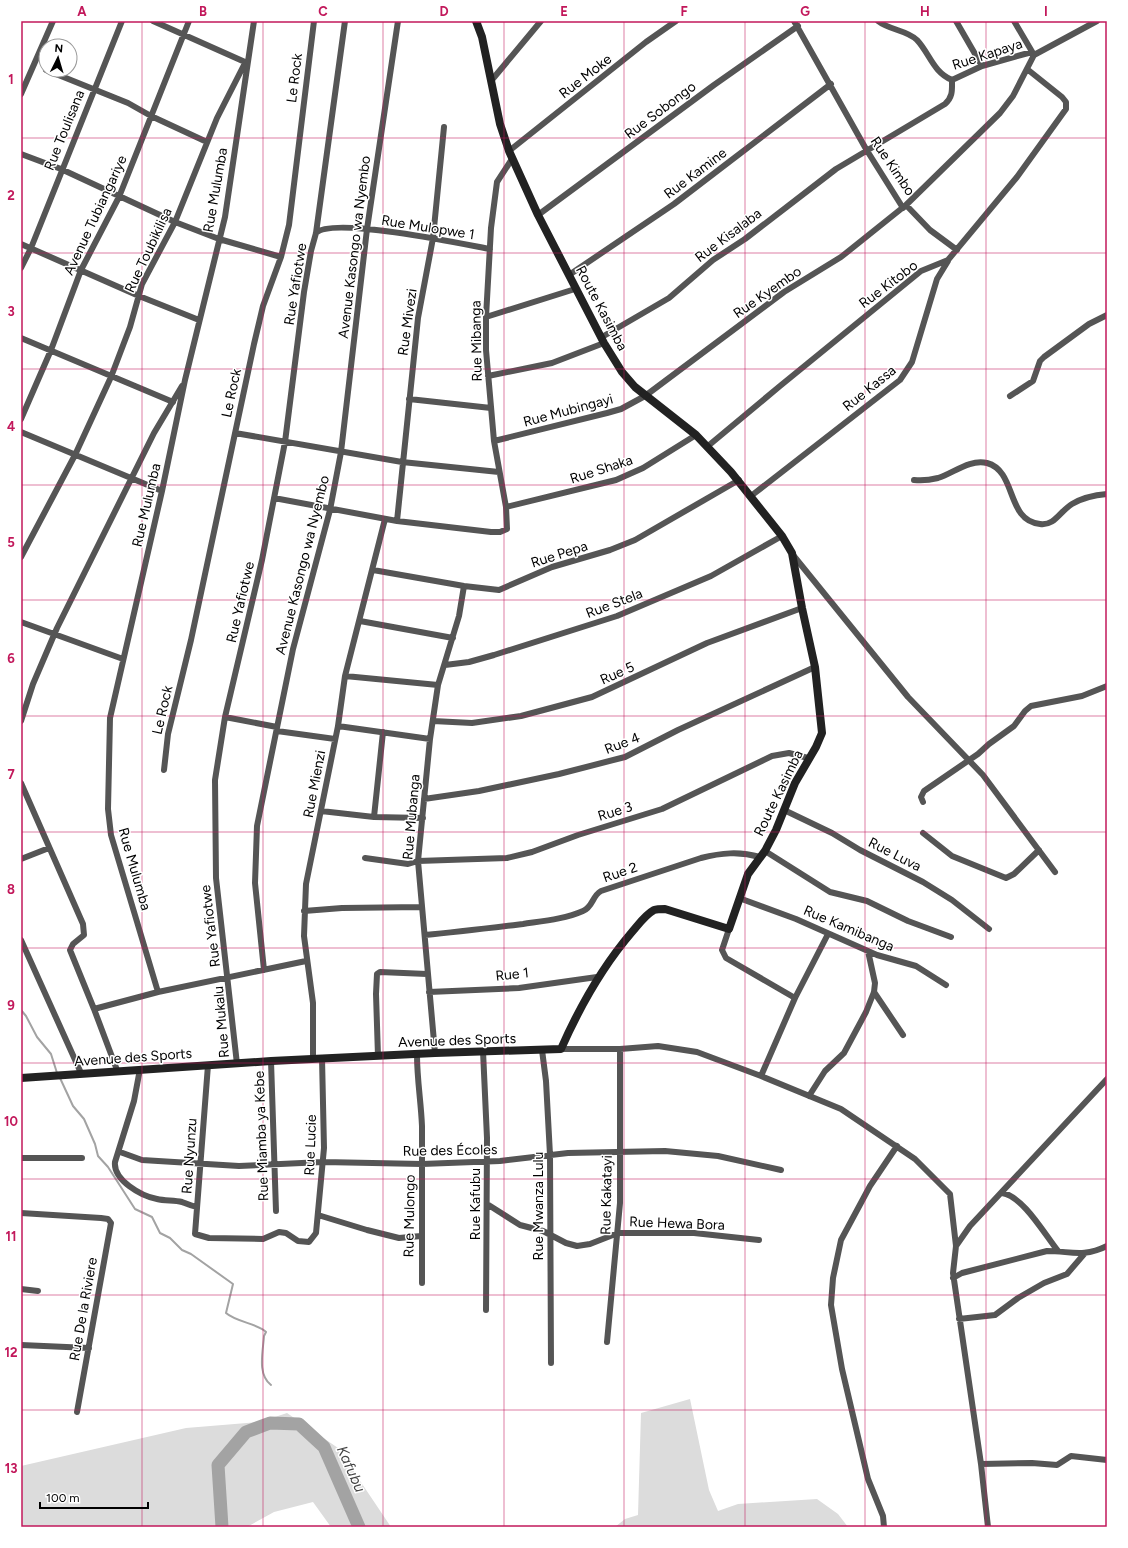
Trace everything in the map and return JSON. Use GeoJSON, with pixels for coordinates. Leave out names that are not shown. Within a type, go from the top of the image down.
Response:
{"type":"FeatureCollection","features":[{"type":"Feature","properties":{"kind":"street"},"geometry":{"type":"LineString","coordinates":[[21,94],[53,21]]}},
{"type":"Feature","properties":{"kind":"street","name":"Rue Toulisana"},"geometry":{"type":"LineString","coordinates":[[21,268],[31,248],[61,169],[122,21]]}},
{"type":"Feature","properties":{"kind":"street"},"geometry":{"type":"LineString","coordinates":[[153,21],[246,60]]}},
{"type":"Feature","properties":{"kind":"street","name":"Avenue Tubiangariye"},"geometry":{"type":"LineString","coordinates":[[21,419],[52,350],[82,270],[119,197],[189,21]]}},
{"type":"Feature","properties":{"kind":"street","name":"Rue Mulumba"},"geometry":{"type":"LineString","coordinates":[[158,992],[111,835],[108,809],[110,718],[162,491],[185,380],[225,217],[246,60],[254,21]]}},
{"type":"Feature","properties":{"kind":"street","name":"Le Rock"},"geometry":{"type":"LineString","coordinates":[[164,770],[168,734],[191,640],[214,527],[263,306],[281,257],[289,225],[314,21]]}},
{"type":"Feature","properties":{"kind":"street","name":"Rue Yafiotwe"},"geometry":{"type":"LineString","coordinates":[[229,978],[216,878],[214,799],[216,767],[225,717],[252,606],[285,442],[306,285],[311,251],[316,233],[345,21]]}},
{"type":"Feature","properties":{"kind":"street","name":"Avenue Kasongo wa Nyembo"},"geometry":{"type":"LineString","coordinates":[[264,970],[255,883],[254,853],[257,826],[293,649],[330,510],[340,452],[367,229],[398,21]]}},
{"type":"Feature","properties":{"kind":"street","name":"Route Kasimba"},"geometry":{"type":"LineString","coordinates":[[476,21],[482,37],[500,124],[510,155],[575,289],[622,372],[645,396],[708,446],[739,480],[782,536],[792,553],[908,697],[983,774],[1055,872]]}},
{"type":"Feature","properties":{"kind":"street"},"geometry":{"type":"LineString","coordinates":[[491,81],[541,21]]}},
{"type":"Feature","properties":{"kind":"street","name":"Rue Moke"},"geometry":{"type":"LineString","coordinates":[[510,155],[646,42],[676,21]]}},
{"type":"Feature","properties":{"kind":"street","name":"Rue Kapaya"},"geometry":{"type":"LineString","coordinates":[[878,21],[914,38],[938,71],[952,80],[982,66],[1033,53],[1097,21]]}},
{"type":"Feature","properties":{"kind":"street"},"geometry":{"type":"LineString","coordinates":[[956,21],[982,66]]}},
{"type":"Feature","properties":{"kind":"street"},"geometry":{"type":"LineString","coordinates":[[1014,21],[1033,53]]}},
{"type":"Feature","properties":{"kind":"street","name":"Rue Kimbo"},"geometry":{"type":"LineString","coordinates":[[796,23],[866,149],[905,206],[1000,113],[1013,96],[1027,69],[1033,53]]}},
{"type":"Feature","properties":{"kind":"street","name":"Rue Sobongo"},"geometry":{"type":"LineString","coordinates":[[538,215],[796,23]]}},
{"type":"Feature","properties":{"kind":"street","name":"Rue Toubikilisa"},"geometry":{"type":"LineString","coordinates":[[21,557],[75,455],[111,377],[130,327],[142,284],[175,222],[216,118],[246,60]]}},
{"type":"Feature","properties":{"kind":"street"},"geometry":{"type":"LineString","coordinates":[[34,65],[38,67]]}},
{"type":"Feature","properties":{"kind":"street","name":"Rue Kitobo"},"geometry":{"type":"LineString","coordinates":[[708,446],[786,380],[921,271],[948,260],[957,250],[1017,177],[1066,109],[1066,102],[1062,97],[1027,69]]}},
{"type":"Feature","properties":{"kind":"street"},"geometry":{"type":"LineString","coordinates":[[65,78],[128,103],[151,116],[207,142]]}},
{"type":"Feature","properties":{"kind":"street","name":"Rue Kisalaba"},"geometry":{"type":"LineString","coordinates":[[488,376],[557,362],[603,340],[669,298],[713,260],[745,239],[813,185],[866,149],[931,113],[950,99],[952,80]]}},
{"type":"Feature","properties":{"kind":"street","name":"Rue Kamine"},"geometry":{"type":"LineString","coordinates":[[569,275],[674,204],[831,84]]}},
{"type":"Feature","properties":{"kind":"street","name":"Rue Mivezi"},"geometry":{"type":"LineString","coordinates":[[397,521],[418,318],[433,238],[444,127]]}},
{"type":"Feature","properties":{"kind":"street"},"geometry":{"type":"LineString","coordinates":[[21,154],[101,186],[119,197],[175,222],[219,239],[281,257]]}},
{"type":"Feature","properties":{"kind":"street","name":"Rue Mibanga"},"geometry":{"type":"LineString","coordinates":[[397,521],[495,532],[504,531],[508,526],[494,441],[488,376],[486,317],[490,249],[497,182],[510,155]]}},
{"type":"Feature","properties":{"kind":"street"},"geometry":{"type":"LineString","coordinates":[[905,206],[930,230],[957,250]]}},
{"type":"Feature","properties":{"kind":"street","name":"Rue Kyembo"},"geometry":{"type":"LineString","coordinates":[[645,396],[682,367],[754,316],[784,292],[841,257],[905,206]]}},
{"type":"Feature","properties":{"kind":"street","name":"Rue Mulopwe 1"},"geometry":{"type":"LineString","coordinates":[[316,233],[324,228],[367,229],[433,238],[490,249]]}},
{"type":"Feature","properties":{"kind":"street"},"geometry":{"type":"LineString","coordinates":[[21,244],[139,296],[199,320]]}},
{"type":"Feature","properties":{"kind":"street","name":"Rue Kassa"},"geometry":{"type":"LineString","coordinates":[[751,496],[900,380],[912,362],[937,279],[948,260]]}},
{"type":"Feature","properties":{"kind":"street"},"geometry":{"type":"LineString","coordinates":[[486,317],[575,289]]}},
{"type":"Feature","properties":{"kind":"street"},"geometry":{"type":"LineString","coordinates":[[1010,396],[1033,381],[1040,362],[1044,357],[1089,324],[1107,315]]}},
{"type":"Feature","properties":{"kind":"street"},"geometry":{"type":"LineString","coordinates":[[21,338],[173,402]]}},
{"type":"Feature","properties":{"kind":"street"},"geometry":{"type":"LineString","coordinates":[[21,721],[33,684],[54,635],[154,433],[185,380]]}},
{"type":"Feature","properties":{"kind":"street","name":"Rue Mubingayi"},"geometry":{"type":"LineString","coordinates":[[494,441],[607,414],[621,409],[645,396]]}},
{"type":"Feature","properties":{"kind":"street"},"geometry":{"type":"LineString","coordinates":[[409,399],[491,408]]}},
{"type":"Feature","properties":{"kind":"street"},"geometry":{"type":"LineString","coordinates":[[21,432],[132,480],[162,491]]}},
{"type":"Feature","properties":{"kind":"street"},"geometry":{"type":"LineString","coordinates":[[235,433],[402,462],[499,472]]}},
{"type":"Feature","properties":{"kind":"street","name":"Rue Shaka"},"geometry":{"type":"LineString","coordinates":[[506,507],[616,480],[643,468],[696,435]]}},
{"type":"Feature","properties":{"kind":"street"},"geometry":{"type":"LineString","coordinates":[[914,480],[926,481],[939,478],[978,462],[995,466],[1002,473],[1019,512],[1031,522],[1041,524],[1052,523],[1065,508],[1073,503],[1098,495],[1107,494]]}},
{"type":"Feature","properties":{"kind":"street","name":"Rue Pepa"},"geometry":{"type":"LineString","coordinates":[[373,570],[464,586],[499,590],[552,567],[610,550],[635,540],[739,480]]}},
{"type":"Feature","properties":{"kind":"street"},"geometry":{"type":"LineString","coordinates":[[274,498],[330,510],[397,521]]}},
{"type":"Feature","properties":{"kind":"street","name":"Rue Mienzi"},"geometry":{"type":"LineString","coordinates":[[313,1059],[313,1003],[306,962],[304,911],[306,884],[338,726],[346,676],[385,519]]}},
{"type":"Feature","properties":{"kind":"street","name":"Rue Stela"},"geometry":{"type":"LineString","coordinates":[[444,665],[469,662],[494,655],[617,616],[711,576],[782,536]]}},
{"type":"Feature","properties":{"kind":"street","name":"Route Kasimba"},"geometry":{"type":"LineString","coordinates":[[792,553],[815,667],[822,733],[816,747],[808,758],[795,783],[784,810],[762,854],[748,874],[722,950],[726,958],[795,998]]}},
{"type":"Feature","properties":{"kind":"street","name":"Rue Mubanga"},"geometry":{"type":"LineString","coordinates":[[435,1053],[418,861],[430,739],[438,685],[453,638],[464,586]]}},
{"type":"Feature","properties":{"kind":"street","name":"Rue 5"},"geometry":{"type":"LineString","coordinates":[[433,721],[472,723],[521,716],[592,697],[707,644],[802,608]]}},
{"type":"Feature","properties":{"kind":"street"},"geometry":{"type":"LineString","coordinates":[[360,621],[453,638]]}},
{"type":"Feature","properties":{"kind":"street"},"geometry":{"type":"LineString","coordinates":[[21,622],[123,659]]}},
{"type":"Feature","properties":{"kind":"street","name":"Rue 4"},"geometry":{"type":"LineString","coordinates":[[424,799],[479,791],[559,774],[625,757],[678,730],[815,667]]}},
{"type":"Feature","properties":{"kind":"street"},"geometry":{"type":"LineString","coordinates":[[346,676],[438,685]]}},
{"type":"Feature","properties":{"kind":"street"},"geometry":{"type":"LineString","coordinates":[[923,802],[921,798],[924,791],[969,760],[1014,726],[1025,711],[1031,706],[1082,696],[1107,686]]}},
{"type":"Feature","properties":{"kind":"street"},"geometry":{"type":"LineString","coordinates":[[225,717],[277,729],[335,739]]}},
{"type":"Feature","properties":{"kind":"street"},"geometry":{"type":"LineString","coordinates":[[338,726],[430,739]]}},
{"type":"Feature","properties":{"kind":"street"},"geometry":{"type":"LineString","coordinates":[[374,817],[383,732]]}},
{"type":"Feature","properties":{"kind":"street","name":"Rue 3"},"geometry":{"type":"LineString","coordinates":[[365,858],[408,864],[418,861],[507,858],[532,852],[578,835],[662,809],[749,769],[772,756],[789,753],[808,758]]}},
{"type":"Feature","properties":{"kind":"street"},"geometry":{"type":"LineString","coordinates":[[21,783],[84,924],[84,935],[73,944],[70,950],[117,1070]]}},
{"type":"Feature","properties":{"kind":"street","name":"Rue Luva"},"geometry":{"type":"LineString","coordinates":[[784,810],[832,833],[860,850],[923,882],[952,900],[989,929]]}},
{"type":"Feature","properties":{"kind":"street"},"geometry":{"type":"LineString","coordinates":[[321,811],[374,817],[423,818]]}},
{"type":"Feature","properties":{"kind":"street"},"geometry":{"type":"LineString","coordinates":[[923,833],[952,856],[1006,878],[1014,874],[1039,850]]}},
{"type":"Feature","properties":{"kind":"street"},"geometry":{"type":"LineString","coordinates":[[21,859],[49,848]]}},
{"type":"Feature","properties":{"kind":"street","name":"Rue 2"},"geometry":{"type":"LineString","coordinates":[[425,935],[481,930],[562,918],[588,908],[596,894],[601,891],[701,858],[718,854],[746,853],[762,854],[830,892],[867,901],[908,921],[950,937]]}},
{"type":"Feature","properties":{"kind":"street","name":"Rue Kamibanga"},"geometry":{"type":"LineString","coordinates":[[740,898],[796,919],[868,952],[916,966],[946,985]]}},
{"type":"Feature","properties":{"kind":"street"},"geometry":{"type":"LineString","coordinates":[[304,911],[342,908],[422,907]]}},
{"type":"Feature","properties":{"kind":"street"},"geometry":{"type":"LineString","coordinates":[[562,1049],[574,1020],[597,977],[633,931],[647,915],[655,909],[666,909],[729,929]]}},
{"type":"Feature","properties":{"kind":"street"},"geometry":{"type":"LineString","coordinates":[[761,1076],[795,998],[828,934]]}},
{"type":"Feature","properties":{"kind":"street"},"geometry":{"type":"LineString","coordinates":[[21,940],[81,1073]]}},
{"type":"Feature","properties":{"kind":"street"},"geometry":{"type":"LineString","coordinates":[[809,1096],[825,1071],[844,1053],[866,1012],[874,992],[875,983],[868,952]]}},
{"type":"Feature","properties":{"kind":"street"},"geometry":{"type":"LineString","coordinates":[[94,1009],[158,992],[306,962]]}},
{"type":"Feature","properties":{"kind":"street"},"geometry":{"type":"LineString","coordinates":[[378,1056],[376,994],[377,974],[380,972],[427,974]]}},
{"type":"Feature","properties":{"kind":"street","name":"Rue 1"},"geometry":{"type":"LineString","coordinates":[[429,992],[519,988],[597,977]]}},
{"type":"Feature","properties":{"kind":"street","name":"Rue Mukalu"},"geometry":{"type":"LineString","coordinates":[[229,978],[237,1064]]}},
{"type":"Feature","properties":{"kind":"street"},"geometry":{"type":"LineString","coordinates":[[874,992],[903,1035]]}},
{"type":"Feature","properties":{"kind":"street","name":"Avenue des Sports"},"geometry":{"type":"LineString","coordinates":[[21,1078],[117,1070],[322,1058],[483,1051],[620,1049],[658,1046],[698,1052],[841,1109],[915,1159],[950,1194],[956,1246]]}},
{"type":"Feature","properties":{"kind":"street","name":"Rue Kakatayi"},"geometry":{"type":"LineString","coordinates":[[607,1342],[620,1203],[620,1049]]}},
{"type":"Feature","properties":{"kind":"street","name":"Rue Mwanza Lulu"},"geometry":{"type":"LineString","coordinates":[[542,1050],[546,1081],[550,1155],[551,1363]]}},
{"type":"Feature","properties":{"kind":"street","name":"Rue Kafubu"},"geometry":{"type":"LineString","coordinates":[[483,1051],[487,1161],[486,1310]]}},
{"type":"Feature","properties":{"kind":"street","name":"Rue Mulongo"},"geometry":{"type":"LineString","coordinates":[[417,1055],[417,1079],[421,1102],[422,1282]]}},
{"type":"Feature","properties":{"kind":"street","name":"Rue Lucie"},"geometry":{"type":"LineString","coordinates":[[316,1233],[323,1162],[324,1120],[322,1058]]}},
{"type":"Feature","properties":{"kind":"street","name":"Rue Miamba ya Kebe"},"geometry":{"type":"LineString","coordinates":[[271,1061],[276,1165],[276,1211]]}},
{"type":"Feature","properties":{"kind":"street","name":"Rue Nyunzu"},"geometry":{"type":"LineString","coordinates":[[208,1065],[195,1234],[208,1238],[267,1239],[279,1232],[286,1233],[298,1241],[309,1242],[316,1233]]}},
{"type":"Feature","properties":{"kind":"street"},"geometry":{"type":"LineString","coordinates":[[140,1069],[115,1168],[121,1180],[155,1199],[182,1202],[197,1207]]}},
{"type":"Feature","properties":{"kind":"street"},"geometry":{"type":"LineString","coordinates":[[988,1527],[982,1464],[953,1278],[953,1260],[956,1246],[970,1226],[1107,1079]]}},
{"type":"Feature","properties":{"kind":"street"},"geometry":{"type":"LineString","coordinates":[[884,1527],[882,1516],[868,1479],[842,1369],[831,1305],[833,1278],[841,1240],[870,1186],[897,1146]]}},
{"type":"Feature","properties":{"kind":"street","name":"Rue des Écoles"},"geometry":{"type":"LineString","coordinates":[[120,1152],[142,1160],[201,1164],[276,1165],[323,1162],[422,1164],[487,1161],[550,1155],[619,1151],[665,1151],[718,1156],[781,1170]]}},
{"type":"Feature","properties":{"kind":"street"},"geometry":{"type":"LineString","coordinates":[[21,1158],[82,1158]]}},
{"type":"Feature","properties":{"kind":"street"},"geometry":{"type":"LineString","coordinates":[[1002,1193],[1012,1195],[1058,1251]]}},
{"type":"Feature","properties":{"kind":"street","name":"Rue Hewa Bora"},"geometry":{"type":"LineString","coordinates":[[487,1204],[520,1225],[550,1234],[566,1243],[583,1246],[618,1233],[694,1233],[760,1240]]}},
{"type":"Feature","properties":{"kind":"street","name":"Rue De la Riviere"},"geometry":{"type":"LineString","coordinates":[[21,1213],[100,1218],[108,1220],[111,1228],[77,1412]]}},
{"type":"Feature","properties":{"kind":"street"},"geometry":{"type":"LineString","coordinates":[[318,1215],[399,1238],[421,1236]]}},
{"type":"Feature","properties":{"kind":"street"},"geometry":{"type":"LineString","coordinates":[[953,1278],[962,1273],[1047,1251],[1058,1251],[1073,1254],[1085,1253],[1107,1246]]}},
{"type":"Feature","properties":{"kind":"street"},"geometry":{"type":"LineString","coordinates":[[959,1320],[995,1315],[1018,1298],[1044,1283],[1067,1274],[1085,1253]]}},
{"type":"Feature","properties":{"kind":"street"},"geometry":{"type":"LineString","coordinates":[[21,1289],[38,1291]]}},
{"type":"Feature","properties":{"kind":"street"},"geometry":{"type":"LineString","coordinates":[[21,1345],[89,1348]]}},
{"type":"Feature","properties":{"kind":"street"},"geometry":{"type":"LineString","coordinates":[[982,1464],[1032,1463],[1057,1465],[1071,1456],[1107,1460]]}},
{"type":"Feature","properties":{"kind":"shaded area"},"geometry":{"type":"Polygon","coordinates":[[[690,1399],[709,1490],[718,1511],[738,1504],[817,1499],[838,1514],[848,1527],[615,1527],[625,1519],[638,1515],[641,1413],[690,1399]]]}},
{"type":"Feature","properties":{"kind":"shaded area"},"geometry":{"type":"Polygon","coordinates":[[[287,1413],[338,1448],[391,1527],[331,1527],[313,1502],[274,1512],[247,1527],[21,1527],[21,1466],[186,1428],[260,1422],[287,1413]]]}},
{"type":"Feature","properties":{"kind":"waterway"},"geometry":{"type":"LineString","coordinates":[[21,1010],[26,1016],[37,1037],[51,1054],[57,1073]]}},
{"type":"Feature","properties":{"kind":"waterway"},"geometry":{"type":"LineString","coordinates":[[60,1078],[73,1106],[84,1119],[95,1144],[98,1156],[108,1167],[135,1209],[152,1217],[160,1233],[170,1238],[182,1250],[191,1254],[233,1284],[226,1313],[235,1319],[263,1329],[266,1332],[264,1336],[262,1369],[271,1385]]}},
{"type":"Feature","properties":{"kind":"waterway","name":"Kafubu"},"geometry":{"type":"LineString","coordinates":[[222,1527],[218,1465],[246,1432],[270,1423],[299,1424],[324,1447],[359,1527]]}}]}
